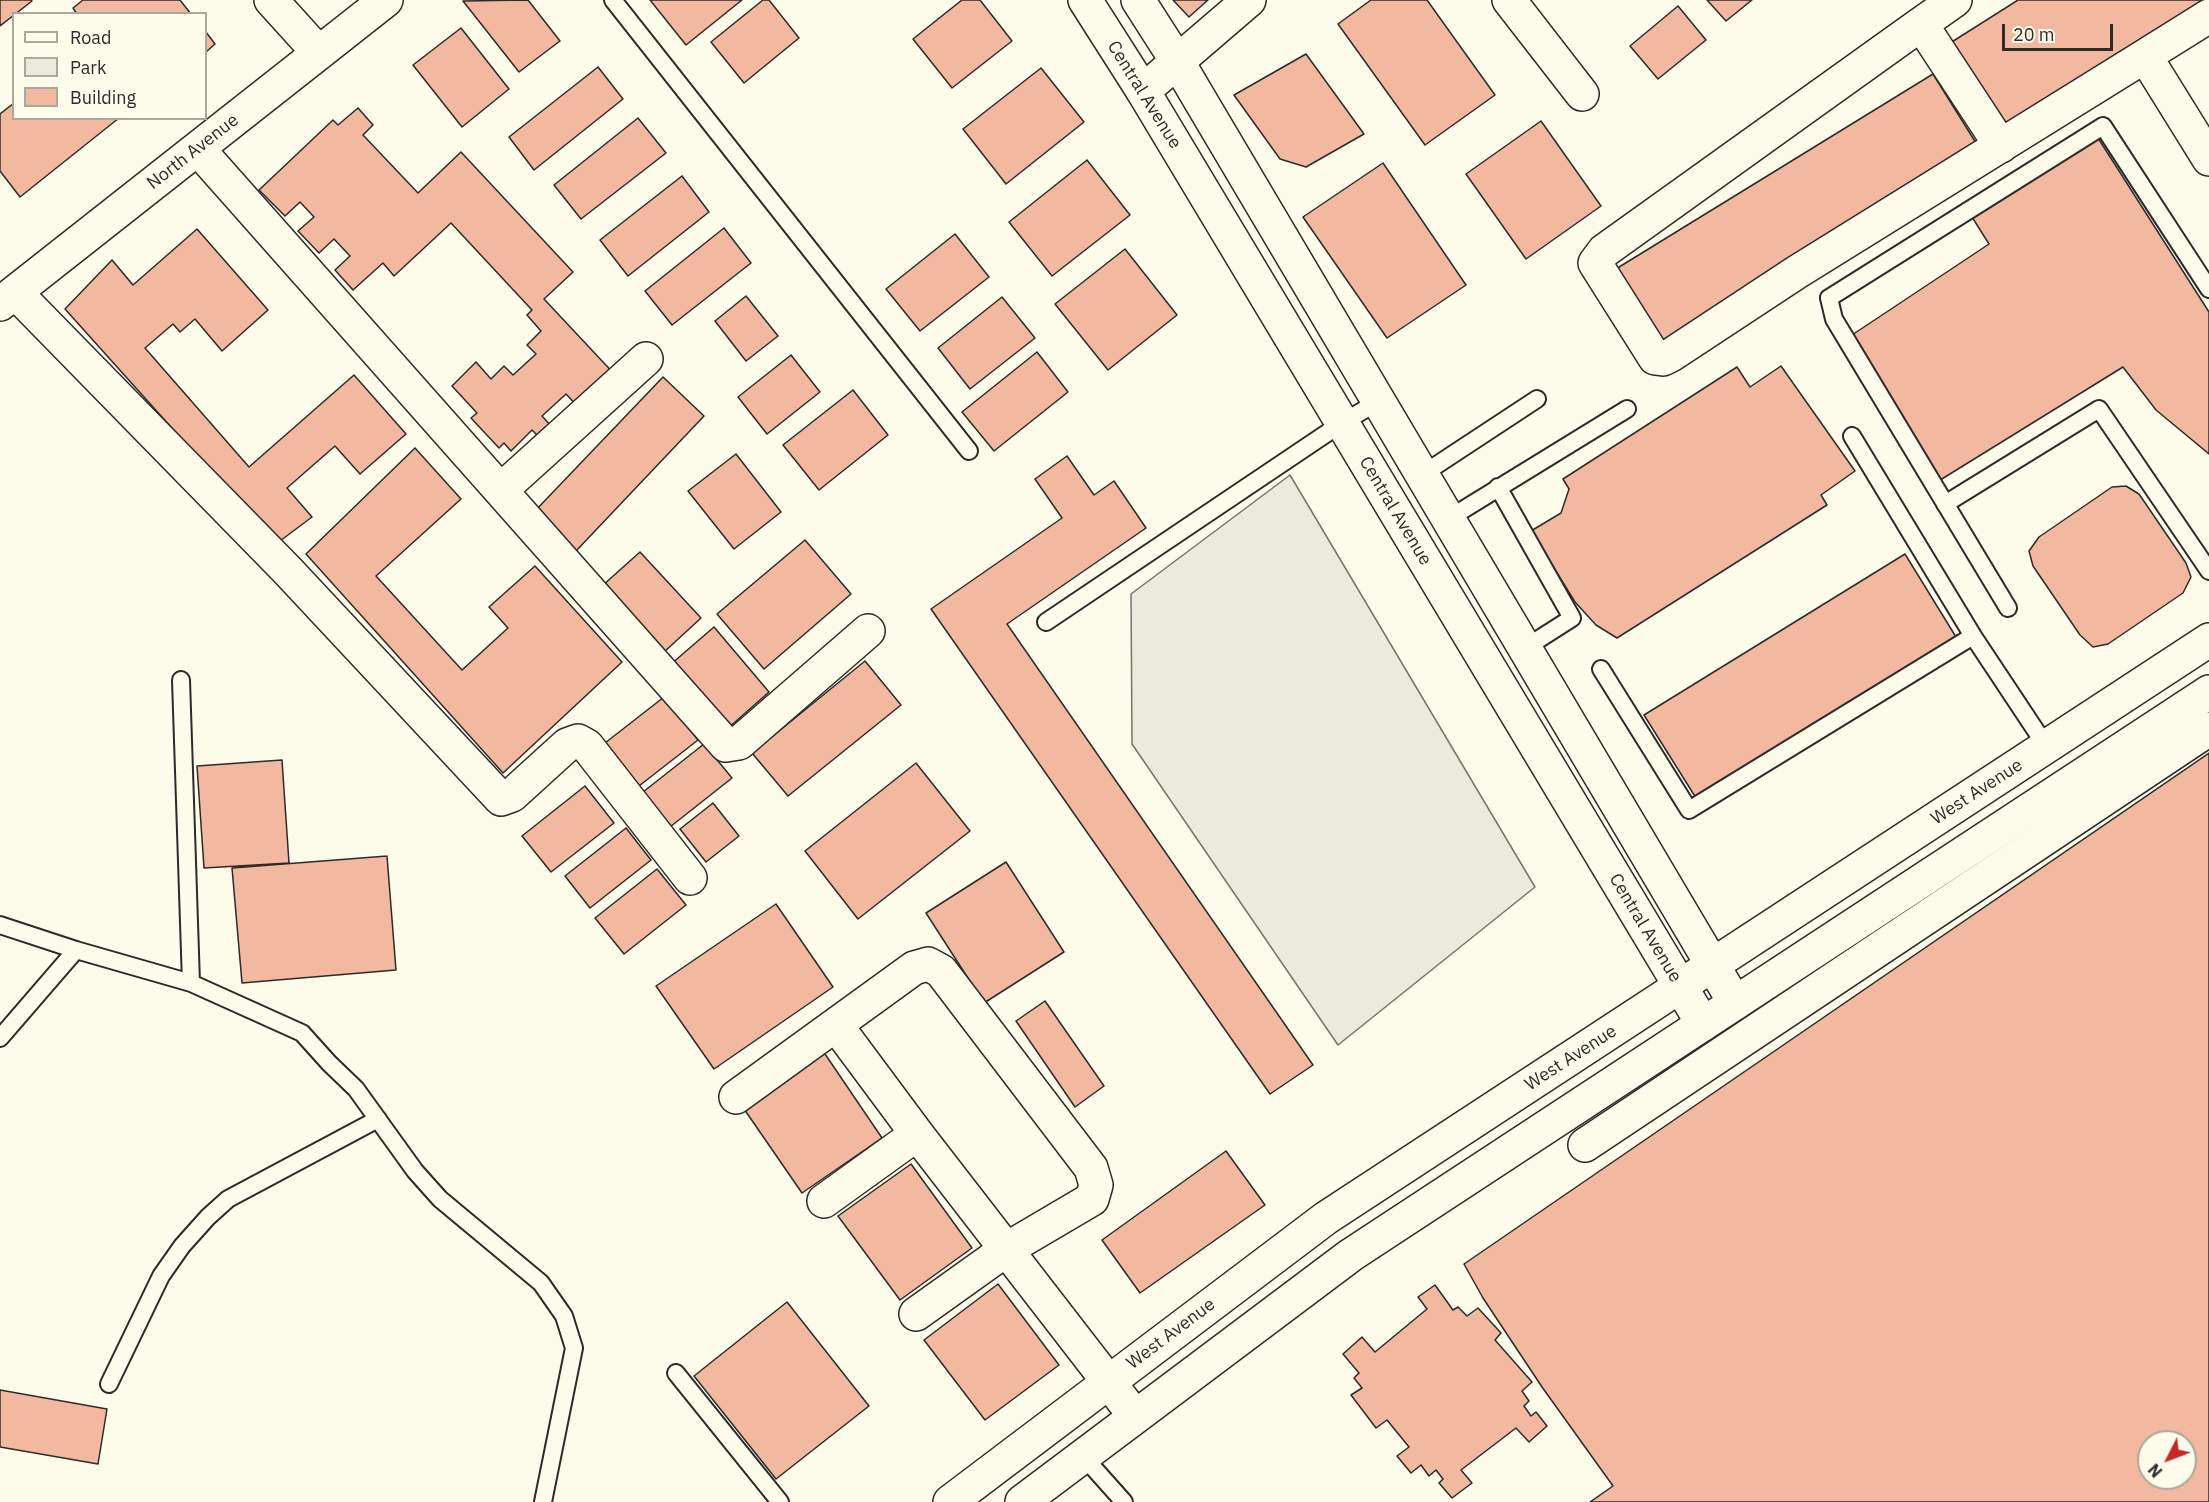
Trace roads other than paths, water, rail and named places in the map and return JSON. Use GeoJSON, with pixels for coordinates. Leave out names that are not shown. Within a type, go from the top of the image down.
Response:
{"type":"FeatureCollection","features":[{"type":"Feature","properties":{"kind":"street"},"geometry":{"type":"LineString","coordinates":[[271,0],[319,53]]}},
{"type":"Feature","properties":{"kind":"street","name":"North Avenue"},"geometry":{"type":"LineString","coordinates":[[8,298],[386,0]]}},
{"type":"Feature","properties":{"kind":"street","name":"Central Avenue"},"geometry":{"type":"LineString","coordinates":[[1085,0],[1143,91],[1703,1024]]}},
{"type":"Feature","properties":{"kind":"street"},"geometry":{"type":"LineString","coordinates":[[1138,0],[1177,61],[1423,474],[1735,1003]]}},
{"type":"Feature","properties":{"kind":"street"},"geometry":{"type":"LineString","coordinates":[[1143,91],[1249,0]]}},
{"type":"Feature","properties":{"kind":"street"},"geometry":{"type":"LineString","coordinates":[[1509,0],[1582,94]]}},
{"type":"Feature","properties":{"kind":"street"},"geometry":{"type":"LineString","coordinates":[[1955,0],[1604,250],[1595,263],[1655,358],[1663,359],[1671,355],[1797,272],[2209,15]]}},
{"type":"Feature","properties":{"kind":"street"},"geometry":{"type":"LineString","coordinates":[[1921,24],[2001,146]]}},
{"type":"Feature","properties":{"kind":"street"},"geometry":{"type":"LineString","coordinates":[[2145,56],[2209,159]]}},
{"type":"Feature","properties":{"kind":"street"},"geometry":{"type":"LineString","coordinates":[[198,149],[726,745],[739,743],[868,632]]}},
{"type":"Feature","properties":{"kind":"street"},"geometry":{"type":"LineString","coordinates":[[8,298],[288,571],[501,799],[512,795],[567,745],[578,741],[588,746],[690,878]]}},
{"type":"Feature","properties":{"kind":"street"},"geometry":{"type":"LineString","coordinates":[[501,490],[646,359]]}},
{"type":"Feature","properties":{"kind":"street","name":"West Avenue"},"geometry":{"type":"LineString","coordinates":[[950,1502],[1326,1218],[2209,640]]}},
{"type":"Feature","properties":{"kind":"street"},"geometry":{"type":"LineString","coordinates":[[1022,1502],[1352,1255],[2209,692]]}},
{"type":"Feature","properties":{"kind":"street"},"geometry":{"type":"LineString","coordinates":[[1585,1145],[2209,729]]}},
{"type":"Feature","properties":{"kind":"street"},"geometry":{"type":"LineString","coordinates":[[1806,956],[1825,984]]}},
{"type":"Feature","properties":{"kind":"street"},"geometry":{"type":"LineString","coordinates":[[736,1097],[914,968],[928,964],[941,971],[1090,1168],[1096,1185],[1092,1199],[1086,1204],[1007,1249],[916,1314]]}},
{"type":"Feature","properties":{"kind":"street"},"geometry":{"type":"LineString","coordinates":[[836,1024],[916,1134],[1135,1416]]}},
{"type":"Feature","properties":{"kind":"street"},"geometry":{"type":"LineString","coordinates":[[824,1201],[916,1134]]}},
{"type":"Feature","properties":{"kind":"lane"},"geometry":{"type":"LineString","coordinates":[[613,0],[969,451]]}},
{"type":"Feature","properties":{"kind":"lane"},"geometry":{"type":"LineString","coordinates":[[2008,608],[1834,319],[1829,298],[2103,126],[2209,290]]}},
{"type":"Feature","properties":{"kind":"lane"},"geometry":{"type":"LineString","coordinates":[[1423,474],[1537,399]]}},
{"type":"Feature","properties":{"kind":"lane"},"geometry":{"type":"LineString","coordinates":[[1046,622],[1342,423],[1379,401]]}},
{"type":"Feature","properties":{"kind":"lane"},"geometry":{"type":"LineString","coordinates":[[1448,519],[1627,409]]}},
{"type":"Feature","properties":{"kind":"lane"},"geometry":{"type":"LineString","coordinates":[[1945,504],[2099,409],[2209,571]]}},
{"type":"Feature","properties":{"kind":"lane"},"geometry":{"type":"LineString","coordinates":[[1852,436],[1973,636],[2046,746]]}},
{"type":"Feature","properties":{"kind":"lane"},"geometry":{"type":"LineString","coordinates":[[1498,487],[1572,618],[1525,648]]}},
{"type":"Feature","properties":{"kind":"lane"},"geometry":{"type":"LineString","coordinates":[[1600,669],[1689,810],[1973,636]]}},
{"type":"Feature","properties":{"kind":"lane"},"geometry":{"type":"LineString","coordinates":[[181,680],[191,983]]}},
{"type":"Feature","properties":{"kind":"lane"},"geometry":{"type":"LineString","coordinates":[[0,925],[76,950],[191,983],[302,1033],[356,1089],[415,1171],[440,1199],[541,1282],[564,1316],[574,1348],[543,1502]]}},
{"type":"Feature","properties":{"kind":"lane"},"geometry":{"type":"LineString","coordinates":[[0,1038],[76,950]]}},
{"type":"Feature","properties":{"kind":"lane"},"geometry":{"type":"LineString","coordinates":[[109,1384],[161,1276],[182,1246],[208,1217],[228,1199],[247,1188],[378,1119]]}},
{"type":"Feature","properties":{"kind":"lane"},"geometry":{"type":"LineString","coordinates":[[676,1373],[780,1502]]}},
{"type":"Feature","properties":{"kind":"lane"},"geometry":{"type":"LineString","coordinates":[[1083,1456],[1124,1502]]}}]}
